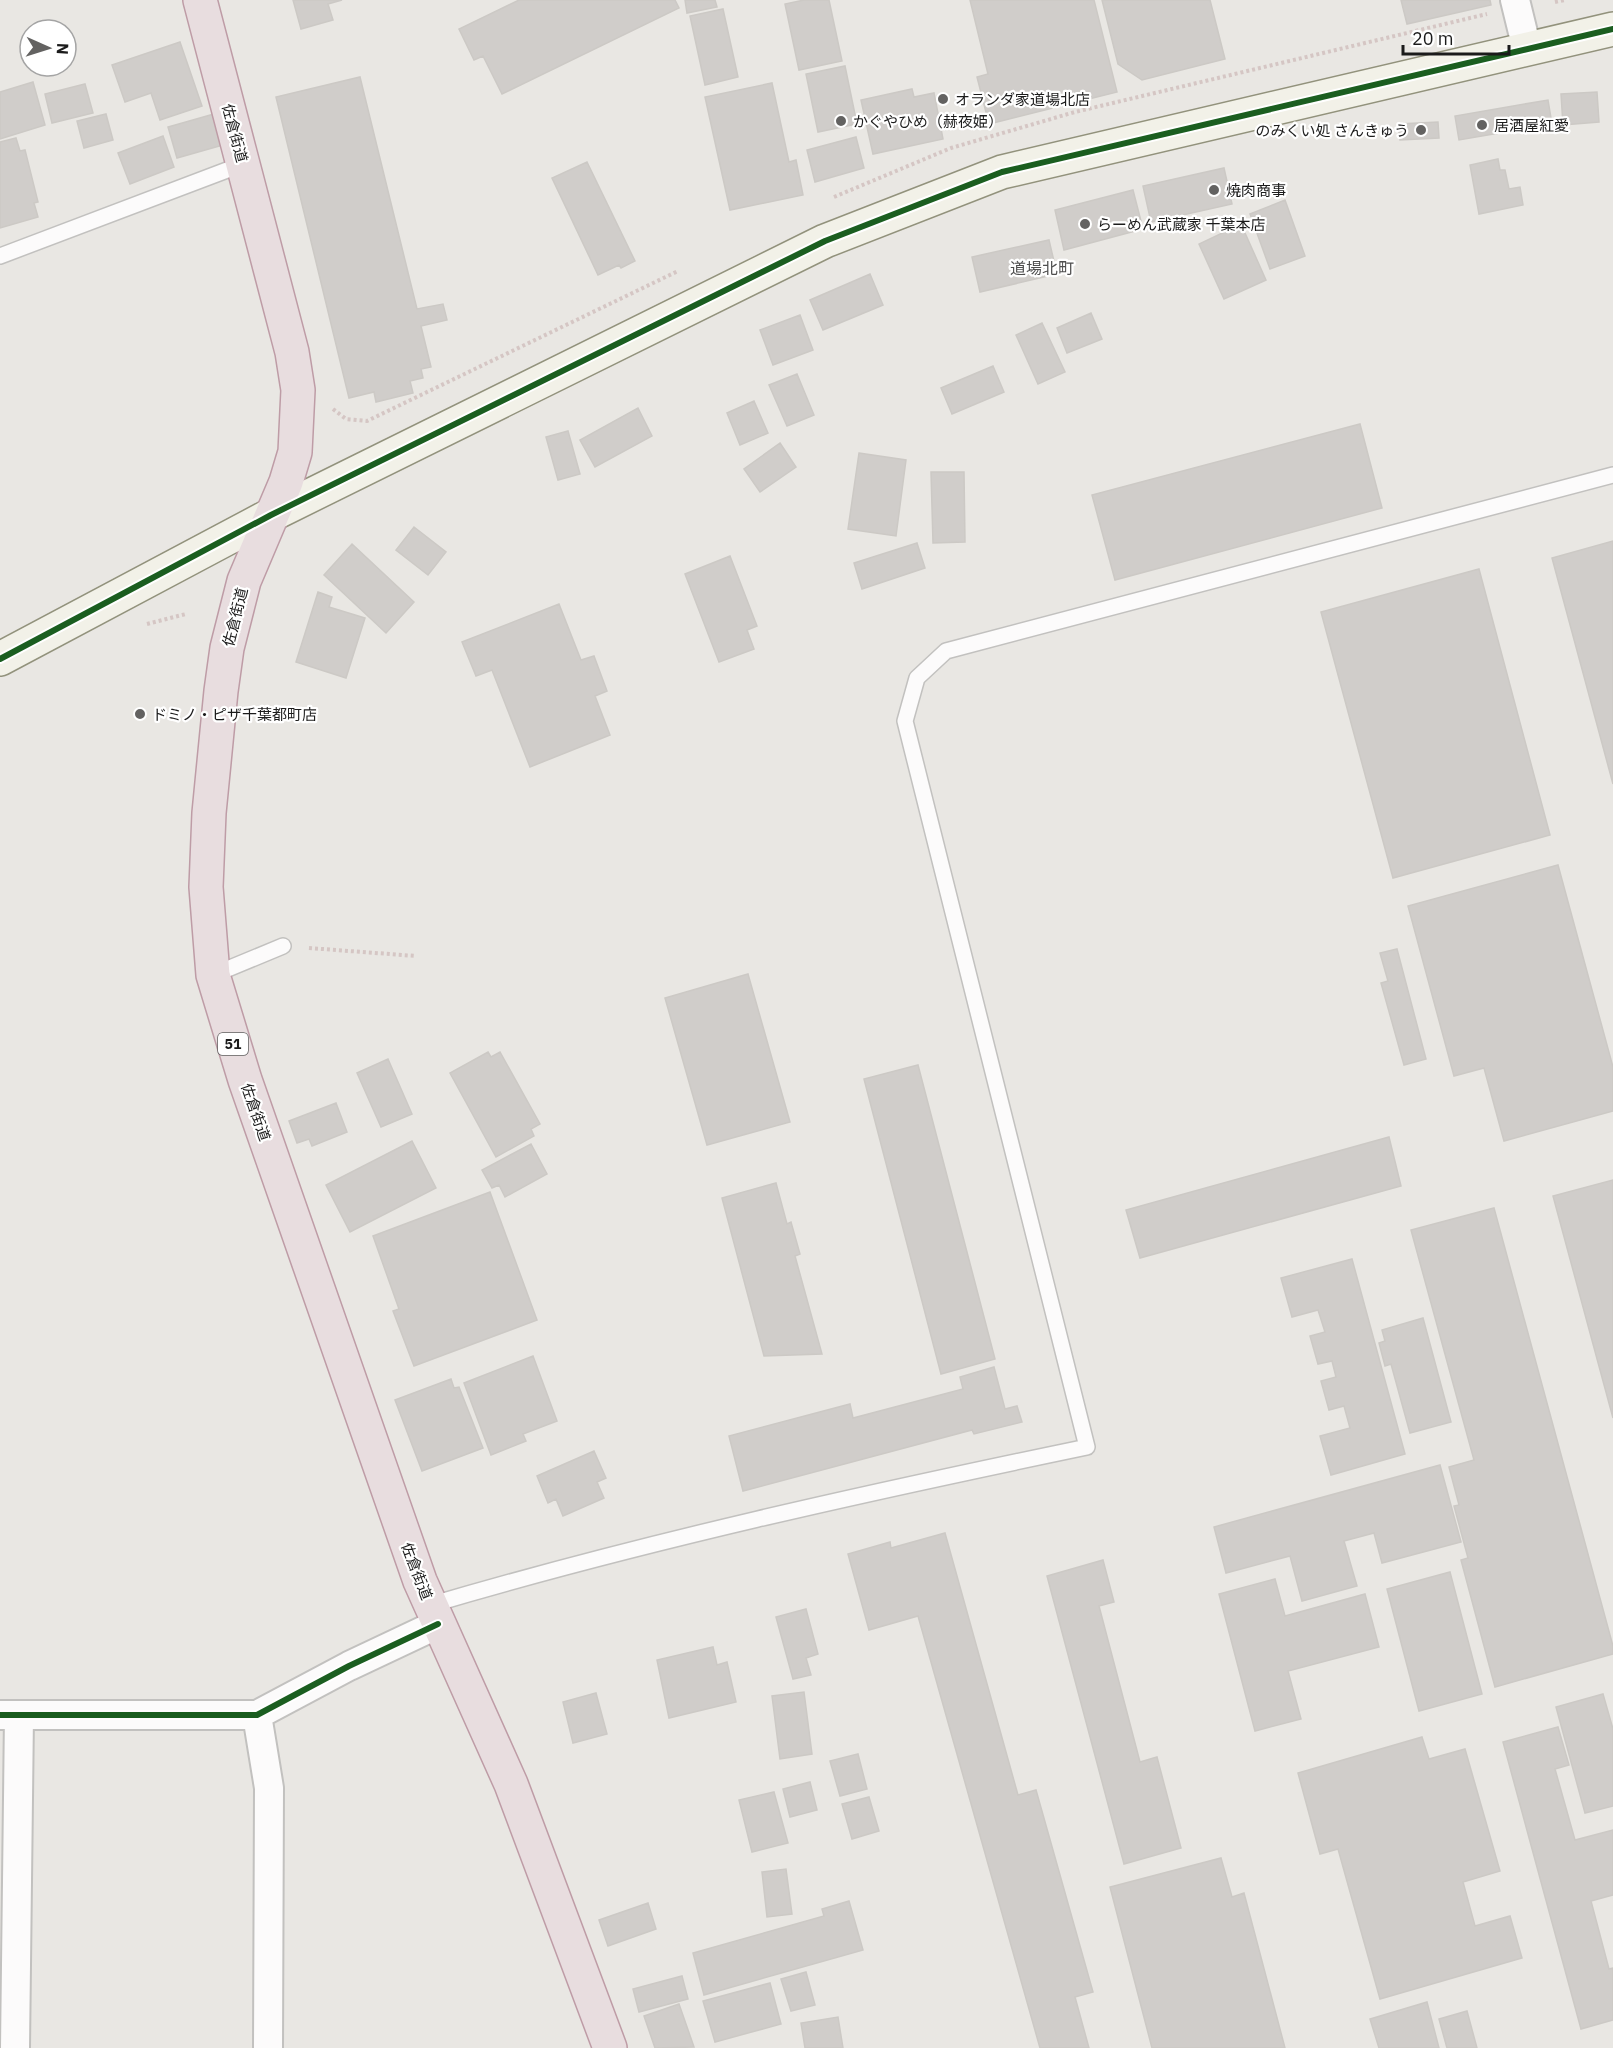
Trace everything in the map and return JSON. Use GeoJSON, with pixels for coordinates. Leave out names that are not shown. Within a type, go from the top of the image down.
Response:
{"type":"FeatureCollection","features":[{"type":"Feature","properties":{"kind":"highway","name":"佐倉街道"},"geometry":{"type":"LineString","coordinates":[[200,0],[292,352],[298,390],[296,452],[244,581],[235,610],[221,691],[208,813],[206,887],[213,975],[245,1080],[434,1614],[511,1784],[610,2048]]}},
{"type":"Feature","properties":{"kind":"street"},"geometry":{"type":"LineString","coordinates":[[1515,0],[1527,49]]}},
{"type":"Feature","properties":{"kind":"street"},"geometry":{"type":"LineString","coordinates":[[0,658],[272,515],[825,241],[1002,172],[1613,29]]}},
{"type":"Feature","properties":{"kind":"street"},"geometry":{"type":"LineString","coordinates":[[15,2048],[9,1715],[257,1715],[350,1666],[434,1614]]}},
{"type":"Feature","properties":{"kind":"street"},"geometry":{"type":"LineString","coordinates":[[257,1715],[269,1788],[268,2048]]}},
{"type":"Feature","properties":{"kind":"lane"},"geometry":{"type":"LineString","coordinates":[[0,256],[243,164]]}},
{"type":"Feature","properties":{"kind":"lane"},"geometry":{"type":"LineString","coordinates":[[434,1614],[553,1569],[821,1503],[1087,1448],[905,721],[917,678],[946,651],[1613,475]]}},
{"type":"Feature","properties":{"kind":"lane"},"geometry":{"type":"LineString","coordinates":[[213,975],[283,946]]}},
{"type":"Feature","properties":{"kind":"path"},"geometry":{"type":"LineString","coordinates":[[1555,2],[1565,0]]}},
{"type":"Feature","properties":{"kind":"path"},"geometry":{"type":"LineString","coordinates":[[283,946],[416,956]]}},
{"type":"Feature","properties":{"kind":"building"},"geometry":{"type":"Polygon","coordinates":[[[293,0],[342,0],[328,4],[333,20],[301,29],[293,0]]]}},
{"type":"Feature","properties":{"kind":"building"},"geometry":{"type":"Polygon","coordinates":[[[519,0],[675,0],[679,8],[502,94],[483,56],[474,60],[459,29],[519,0]]]}},
{"type":"Feature","properties":{"kind":"building"},"geometry":{"type":"Polygon","coordinates":[[[685,0],[715,0],[717,7],[687,13],[685,0]]]}},
{"type":"Feature","properties":{"kind":"building"},"geometry":{"type":"Polygon","coordinates":[[[804,0],[829,0],[842,61],[799,70],[785,4],[804,0]]]}},
{"type":"Feature","properties":{"kind":"building"},"geometry":{"type":"Polygon","coordinates":[[[970,0],[1094,0],[1117,92],[989,124],[977,77],[988,74],[970,0]]]}},
{"type":"Feature","properties":{"kind":"building"},"geometry":{"type":"Polygon","coordinates":[[[1102,0],[1210,0],[1225,59],[1142,80],[1118,64],[1102,0]]]}},
{"type":"Feature","properties":{"kind":"building"},"geometry":{"type":"Polygon","coordinates":[[[1401,0],[1490,0],[1491,5],[1407,24],[1401,0]]]}},
{"type":"Feature","properties":{"kind":"building"},"geometry":{"type":"Polygon","coordinates":[[[723,9],[738,77],[705,85],[690,16],[723,9]]]}},
{"type":"Feature","properties":{"kind":"building"},"geometry":{"type":"Polygon","coordinates":[[[180,42],[202,106],[160,120],[151,93],[125,102],[112,65],[180,42]]]}},
{"type":"Feature","properties":{"kind":"building"},"geometry":{"type":"Polygon","coordinates":[[[845,66],[857,124],[818,132],[806,74],[845,66]]]}},
{"type":"Feature","properties":{"kind":"building"},"geometry":{"type":"Polygon","coordinates":[[[360,77],[417,309],[443,304],[447,320],[421,326],[431,367],[421,369],[423,378],[410,381],[413,393],[376,402],[374,392],[349,398],[276,97],[360,77]]]}},
{"type":"Feature","properties":{"kind":"building"},"geometry":{"type":"Polygon","coordinates":[[[33,82],[45,125],[0,139],[0,92],[33,82]]]}},
{"type":"Feature","properties":{"kind":"building"},"geometry":{"type":"Polygon","coordinates":[[[772,83],[789,162],[796,160],[803,195],[730,210],[705,97],[772,83]]]}},
{"type":"Feature","properties":{"kind":"building"},"geometry":{"type":"Polygon","coordinates":[[[85,84],[93,113],[52,123],[45,94],[85,84]]]}},
{"type":"Feature","properties":{"kind":"building"},"geometry":{"type":"Polygon","coordinates":[[[912,89],[914,97],[934,93],[943,139],[873,154],[861,100],[912,89]]]}},
{"type":"Feature","properties":{"kind":"building"},"geometry":{"type":"Polygon","coordinates":[[[1597,92],[1599,122],[1563,125],[1561,94],[1597,92]]]}},
{"type":"Feature","properties":{"kind":"building"},"geometry":{"type":"Polygon","coordinates":[[[1548,100],[1552,124],[1459,140],[1455,116],[1548,100]]]}},
{"type":"Feature","properties":{"kind":"building"},"geometry":{"type":"Polygon","coordinates":[[[106,114],[113,140],[84,148],[77,121],[106,114]]]}},
{"type":"Feature","properties":{"kind":"building"},"geometry":{"type":"Polygon","coordinates":[[[214,114],[223,145],[177,158],[168,127],[214,114]]]}},
{"type":"Feature","properties":{"kind":"building"},"geometry":{"type":"Polygon","coordinates":[[[1438,122],[1439,138],[1400,140],[1398,124],[1438,122]]]}},
{"type":"Feature","properties":{"kind":"building"},"geometry":{"type":"Polygon","coordinates":[[[163,136],[174,167],[130,184],[118,153],[163,136]]]}},
{"type":"Feature","properties":{"kind":"building"},"geometry":{"type":"Polygon","coordinates":[[[856,137],[864,168],[815,182],[807,150],[856,137]]]}},
{"type":"Feature","properties":{"kind":"building"},"geometry":{"type":"Polygon","coordinates":[[[16,138],[20,151],[25,150],[38,202],[34,203],[38,217],[0,228],[0,142],[16,138]]]}},
{"type":"Feature","properties":{"kind":"building"},"geometry":{"type":"Polygon","coordinates":[[[1498,159],[1500,170],[1505,170],[1509,189],[1520,187],[1523,205],[1479,214],[1470,165],[1498,159]]]}},
{"type":"Feature","properties":{"kind":"building"},"geometry":{"type":"Polygon","coordinates":[[[587,162],[635,261],[621,268],[619,265],[598,275],[552,178],[587,162]]]}},
{"type":"Feature","properties":{"kind":"building"},"geometry":{"type":"Polygon","coordinates":[[[1224,168],[1232,204],[1151,222],[1143,186],[1224,168]]]}},
{"type":"Feature","properties":{"kind":"building"},"geometry":{"type":"Polygon","coordinates":[[[1133,190],[1143,229],[1064,250],[1055,210],[1133,190]]]}},
{"type":"Feature","properties":{"kind":"building"},"geometry":{"type":"Polygon","coordinates":[[[1285,200],[1305,256],[1270,269],[1250,214],[1285,200]]]}},
{"type":"Feature","properties":{"kind":"building"},"geometry":{"type":"Polygon","coordinates":[[[1241,224],[1266,280],[1224,299],[1199,244],[1241,224]]]}},
{"type":"Feature","properties":{"kind":"building"},"geometry":{"type":"Polygon","coordinates":[[[1049,240],[1057,274],[980,292],[972,257],[1049,240]]]}},
{"type":"Feature","properties":{"kind":"building"},"geometry":{"type":"Polygon","coordinates":[[[870,274],[883,305],[823,330],[810,300],[870,274]]]}},
{"type":"Feature","properties":{"kind":"building"},"geometry":{"type":"Polygon","coordinates":[[[1091,313],[1102,339],[1067,353],[1057,328],[1091,313]]]}},
{"type":"Feature","properties":{"kind":"building"},"geometry":{"type":"Polygon","coordinates":[[[800,315],[813,350],[773,365],[760,330],[800,315]]]}},
{"type":"Feature","properties":{"kind":"building"},"geometry":{"type":"Polygon","coordinates":[[[1042,323],[1065,372],[1038,384],[1016,335],[1042,323]]]}},
{"type":"Feature","properties":{"kind":"building"},"geometry":{"type":"Polygon","coordinates":[[[993,366],[1004,392],[952,414],[941,388],[993,366]]]}},
{"type":"Feature","properties":{"kind":"building"},"geometry":{"type":"Polygon","coordinates":[[[797,374],[814,415],[787,426],[769,385],[797,374]]]}},
{"type":"Feature","properties":{"kind":"building"},"geometry":{"type":"Polygon","coordinates":[[[754,401],[768,433],[740,445],[727,413],[754,401]]]}},
{"type":"Feature","properties":{"kind":"building"},"geometry":{"type":"Polygon","coordinates":[[[638,408],[652,436],[595,467],[580,440],[638,408]]]}},
{"type":"Feature","properties":{"kind":"building"},"geometry":{"type":"Polygon","coordinates":[[[1360,424],[1382,508],[1115,580],[1092,495],[1360,424]]]}},
{"type":"Feature","properties":{"kind":"building"},"geometry":{"type":"Polygon","coordinates":[[[568,431],[580,474],[558,480],[546,437],[568,431]]]}},
{"type":"Feature","properties":{"kind":"building"},"geometry":{"type":"Polygon","coordinates":[[[780,443],[796,467],[760,492],[744,469],[780,443]]]}},
{"type":"Feature","properties":{"kind":"building"},"geometry":{"type":"Polygon","coordinates":[[[859,453],[906,460],[896,536],[848,529],[859,453]]]}},
{"type":"Feature","properties":{"kind":"building"},"geometry":{"type":"Polygon","coordinates":[[[931,472],[964,472],[965,542],[933,543],[931,472]]]}},
{"type":"Feature","properties":{"kind":"building"},"geometry":{"type":"Polygon","coordinates":[[[414,527],[446,552],[428,575],[396,550],[414,527]]]}},
{"type":"Feature","properties":{"kind":"building"},"geometry":{"type":"Polygon","coordinates":[[[1613,541],[1613,784],[1552,558],[1613,541]]]}},
{"type":"Feature","properties":{"kind":"building"},"geometry":{"type":"Polygon","coordinates":[[[917,543],[925,568],[862,589],[854,563],[917,543]]]}},
{"type":"Feature","properties":{"kind":"building"},"geometry":{"type":"Polygon","coordinates":[[[352,544],[414,602],[386,633],[324,575],[352,544]]]}},
{"type":"Feature","properties":{"kind":"building"},"geometry":{"type":"Polygon","coordinates":[[[730,556],[757,626],[747,630],[754,649],[719,662],[685,574],[730,556]]]}},
{"type":"Feature","properties":{"kind":"building"},"geometry":{"type":"Polygon","coordinates":[[[1479,569],[1550,835],[1393,878],[1321,612],[1479,569]]]}},
{"type":"Feature","properties":{"kind":"building"},"geometry":{"type":"Polygon","coordinates":[[[318,592],[332,597],[329,607],[365,618],[346,678],[296,662],[318,592]]]}},
{"type":"Feature","properties":{"kind":"building"},"geometry":{"type":"Polygon","coordinates":[[[559,604],[581,660],[594,656],[607,691],[595,696],[610,735],[530,767],[492,670],[476,676],[462,642],[559,604]]]}},
{"type":"Feature","properties":{"kind":"building"},"geometry":{"type":"Polygon","coordinates":[[[1558,865],[1613,1067],[1613,1111],[1504,1141],[1484,1068],[1454,1076],[1408,906],[1558,865]]]}},
{"type":"Feature","properties":{"kind":"building"},"geometry":{"type":"Polygon","coordinates":[[[1397,949],[1426,1059],[1404,1065],[1381,983],[1388,981],[1380,953],[1397,949]]]}},
{"type":"Feature","properties":{"kind":"building"},"geometry":{"type":"Polygon","coordinates":[[[748,974],[790,1122],[707,1145],[665,998],[748,974]]]}},
{"type":"Feature","properties":{"kind":"building"},"geometry":{"type":"Polygon","coordinates":[[[488,1052],[491,1057],[500,1052],[540,1124],[531,1129],[534,1136],[496,1157],[450,1073],[488,1052]]]}},
{"type":"Feature","properties":{"kind":"building"},"geometry":{"type":"Polygon","coordinates":[[[388,1059],[412,1114],[381,1127],[357,1073],[388,1059]]]}},
{"type":"Feature","properties":{"kind":"building"},"geometry":{"type":"Polygon","coordinates":[[[918,1065],[995,1359],[941,1374],[864,1079],[918,1065]]]}},
{"type":"Feature","properties":{"kind":"building"},"geometry":{"type":"Polygon","coordinates":[[[336,1103],[347,1132],[312,1146],[309,1139],[297,1143],[289,1121],[336,1103]]]}},
{"type":"Feature","properties":{"kind":"building"},"geometry":{"type":"Polygon","coordinates":[[[1389,1137],[1401,1186],[1140,1258],[1126,1210],[1389,1137]]]}},
{"type":"Feature","properties":{"kind":"building"},"geometry":{"type":"Polygon","coordinates":[[[412,1141],[436,1188],[350,1232],[326,1185],[412,1141]]]}},
{"type":"Feature","properties":{"kind":"building"},"geometry":{"type":"Polygon","coordinates":[[[531,1144],[547,1174],[505,1197],[499,1185],[492,1188],[482,1170],[531,1144]]]}},
{"type":"Feature","properties":{"kind":"building"},"geometry":{"type":"Polygon","coordinates":[[[1613,1180],[1613,1418],[1553,1196],[1613,1180]]]}},
{"type":"Feature","properties":{"kind":"building"},"geometry":{"type":"Polygon","coordinates":[[[776,1183],[787,1224],[791,1222],[800,1254],[795,1256],[822,1354],[764,1356],[722,1198],[776,1183]]]}},
{"type":"Feature","properties":{"kind":"building"},"geometry":{"type":"Polygon","coordinates":[[[490,1192],[537,1320],[414,1366],[393,1311],[399,1309],[373,1236],[490,1192]]]}},
{"type":"Feature","properties":{"kind":"building"},"geometry":{"type":"Polygon","coordinates":[[[1494,1208],[1613,1646],[1613,1654],[1495,1687],[1461,1560],[1468,1558],[1454,1506],[1459,1505],[1449,1467],[1474,1460],[1411,1230],[1494,1208]]]}},
{"type":"Feature","properties":{"kind":"building"},"geometry":{"type":"Polygon","coordinates":[[[1352,1259],[1405,1454],[1331,1475],[1320,1436],[1350,1428],[1344,1406],[1329,1410],[1321,1381],[1336,1377],[1332,1361],[1318,1364],[1310,1336],[1325,1332],[1318,1310],[1292,1317],[1281,1278],[1352,1259]]]}},
{"type":"Feature","properties":{"kind":"building"},"geometry":{"type":"Polygon","coordinates":[[[1423,1318],[1451,1422],[1410,1433],[1391,1364],[1385,1366],[1379,1343],[1385,1341],[1382,1330],[1423,1318]]]}},
{"type":"Feature","properties":{"kind":"building"},"geometry":{"type":"Polygon","coordinates":[[[533,1356],[557,1421],[523,1434],[526,1441],[491,1455],[464,1383],[533,1356]]]}},
{"type":"Feature","properties":{"kind":"building"},"geometry":{"type":"Polygon","coordinates":[[[994,1367],[1005,1409],[1017,1406],[1022,1422],[974,1434],[972,1430],[743,1491],[729,1436],[850,1404],[853,1418],[963,1389],[960,1377],[994,1367]]]}},
{"type":"Feature","properties":{"kind":"building"},"geometry":{"type":"Polygon","coordinates":[[[451,1379],[454,1388],[459,1387],[483,1448],[422,1471],[395,1400],[451,1379]]]}},
{"type":"Feature","properties":{"kind":"building"},"geometry":{"type":"Polygon","coordinates":[[[594,1451],[606,1478],[597,1482],[604,1498],[563,1516],[556,1499],[548,1503],[537,1476],[594,1451]]]}},
{"type":"Feature","properties":{"kind":"building"},"geometry":{"type":"Polygon","coordinates":[[[1440,1465],[1461,1542],[1382,1563],[1374,1533],[1344,1541],[1357,1586],[1302,1601],[1290,1556],[1226,1573],[1214,1527],[1440,1465]]]}},
{"type":"Feature","properties":{"kind":"building"},"geometry":{"type":"Polygon","coordinates":[[[945,1533],[1018,1795],[1036,1790],[1093,1992],[1075,1997],[1089,2048],[1040,2048],[918,1616],[869,1630],[848,1554],[890,1542],[891,1548],[945,1533]]]}},
{"type":"Feature","properties":{"kind":"building"},"geometry":{"type":"Polygon","coordinates":[[[1103,1560],[1114,1602],[1099,1606],[1140,1762],[1157,1757],[1181,1848],[1124,1864],[1047,1576],[1103,1560]]]}},
{"type":"Feature","properties":{"kind":"building"},"geometry":{"type":"Polygon","coordinates":[[[1450,1572],[1482,1694],[1419,1711],[1387,1589],[1450,1572]]]}},
{"type":"Feature","properties":{"kind":"building"},"geometry":{"type":"Polygon","coordinates":[[[1275,1579],[1285,1616],[1365,1594],[1379,1647],[1288,1671],[1301,1719],[1255,1731],[1219,1594],[1275,1579]]]}},
{"type":"Feature","properties":{"kind":"building"},"geometry":{"type":"Polygon","coordinates":[[[806,1609],[818,1654],[806,1658],[811,1675],[793,1679],[776,1617],[806,1609]]]}},
{"type":"Feature","properties":{"kind":"building"},"geometry":{"type":"Polygon","coordinates":[[[713,1647],[717,1665],[727,1662],[736,1702],[669,1718],[657,1660],[713,1647]]]}},
{"type":"Feature","properties":{"kind":"building"},"geometry":{"type":"Polygon","coordinates":[[[804,1692],[812,1754],[780,1759],[772,1696],[804,1692]]]}},
{"type":"Feature","properties":{"kind":"building"},"geometry":{"type":"Polygon","coordinates":[[[596,1693],[607,1734],[573,1743],[563,1702],[596,1693]]]}},
{"type":"Feature","properties":{"kind":"building"},"geometry":{"type":"Polygon","coordinates":[[[1603,1694],[1613,1729],[1613,1806],[1585,1813],[1556,1707],[1603,1694]]]}},
{"type":"Feature","properties":{"kind":"building"},"geometry":{"type":"Polygon","coordinates":[[[1558,1727],[1569,1765],[1555,1769],[1575,1840],[1613,1830],[1613,1895],[1591,1901],[1609,1969],[1613,1968],[1613,2020],[1581,2029],[1503,1742],[1558,1727]]]}},
{"type":"Feature","properties":{"kind":"building"},"geometry":{"type":"Polygon","coordinates":[[[1422,1737],[1429,1759],[1465,1749],[1500,1871],[1463,1882],[1475,1926],[1510,1916],[1522,1958],[1380,1999],[1338,1849],[1320,1854],[1298,1773],[1422,1737]]]}},
{"type":"Feature","properties":{"kind":"building"},"geometry":{"type":"Polygon","coordinates":[[[858,1754],[867,1789],[840,1796],[830,1761],[858,1754]]]}},
{"type":"Feature","properties":{"kind":"building"},"geometry":{"type":"Polygon","coordinates":[[[810,1782],[817,1810],[790,1817],[783,1789],[810,1782]]]}},
{"type":"Feature","properties":{"kind":"building"},"geometry":{"type":"Polygon","coordinates":[[[774,1792],[788,1843],[752,1852],[739,1800],[774,1792]]]}},
{"type":"Feature","properties":{"kind":"building"},"geometry":{"type":"Polygon","coordinates":[[[869,1797],[879,1831],[852,1839],[842,1804],[869,1797]]]}},
{"type":"Feature","properties":{"kind":"building"},"geometry":{"type":"Polygon","coordinates":[[[1221,1858],[1232,1897],[1244,1893],[1285,2048],[1152,2048],[1110,1887],[1221,1858]]]}},
{"type":"Feature","properties":{"kind":"building"},"geometry":{"type":"Polygon","coordinates":[[[786,1869],[792,1914],[767,1917],[762,1872],[786,1869]]]}},
{"type":"Feature","properties":{"kind":"building"},"geometry":{"type":"Polygon","coordinates":[[[849,1901],[863,1950],[704,1995],[693,1953],[824,1916],[822,1909],[849,1901]]]}},
{"type":"Feature","properties":{"kind":"building"},"geometry":{"type":"Polygon","coordinates":[[[648,1903],[656,1929],[608,1946],[599,1920],[648,1903]]]}},
{"type":"Feature","properties":{"kind":"building"},"geometry":{"type":"Polygon","coordinates":[[[806,1972],[815,2005],[791,2011],[781,1979],[806,1972]]]}},
{"type":"Feature","properties":{"kind":"building"},"geometry":{"type":"Polygon","coordinates":[[[682,1976],[688,1999],[639,2012],[633,1989],[682,1976]]]}},
{"type":"Feature","properties":{"kind":"building"},"geometry":{"type":"Polygon","coordinates":[[[770,1983],[781,2024],[715,2042],[703,2001],[770,1983]]]}},
{"type":"Feature","properties":{"kind":"building"},"geometry":{"type":"Polygon","coordinates":[[[1427,2002],[1439,2048],[1379,2048],[1370,2019],[1427,2002]]]}},
{"type":"Feature","properties":{"kind":"building"},"geometry":{"type":"Polygon","coordinates":[[[679,2004],[694,2047],[655,2048],[644,2016],[679,2004]]]}},
{"type":"Feature","properties":{"kind":"building"},"geometry":{"type":"Polygon","coordinates":[[[1467,2011],[1477,2048],[1447,2048],[1439,2019],[1467,2011]]]}},
{"type":"Feature","properties":{"kind":"building"},"geometry":{"type":"Polygon","coordinates":[[[838,2017],[843,2048],[805,2048],[801,2023],[838,2017]]]}},
{"type":"Feature","properties":{"kind":"cycle path"},"geometry":{"type":"LineString","coordinates":[[0,659],[271,515],[825,241],[1002,172],[1613,29]]}},
{"type":"Feature","properties":{"kind":"cycle path"},"geometry":{"type":"LineString","coordinates":[[0,1715],[257,1715],[349,1666],[438,1624]]}},
{"type":"Feature","properties":{"kind":"place","name":"オランダ家道場北店"},"geometry":{"type":"Point","coordinates":[943,99]}},
{"type":"Feature","properties":{"kind":"place","name":"かぐやひめ（赫夜姫）"},"geometry":{"type":"Point","coordinates":[841,121]}},
{"type":"Feature","properties":{"kind":"place","name":"居酒屋紅愛"},"geometry":{"type":"Point","coordinates":[1482,125]}},
{"type":"Feature","properties":{"kind":"place","name":"のみくい処 さんきゅう"},"geometry":{"type":"Point","coordinates":[1421,130]}},
{"type":"Feature","properties":{"kind":"place","name":"焼肉商事"},"geometry":{"type":"Point","coordinates":[1214,190]}},
{"type":"Feature","properties":{"kind":"place","name":"らーめん武蔵家 千葉本店"},"geometry":{"type":"Point","coordinates":[1085,224]}},
{"type":"Feature","properties":{"kind":"place","name":"ドミノ・ピザ千葉都町店"},"geometry":{"type":"Point","coordinates":[140,714]}},
{"type":"Feature","properties":{"kind":"district","name":"道場北町"},"geometry":{"type":"Point","coordinates":[1042,268]}}]}
